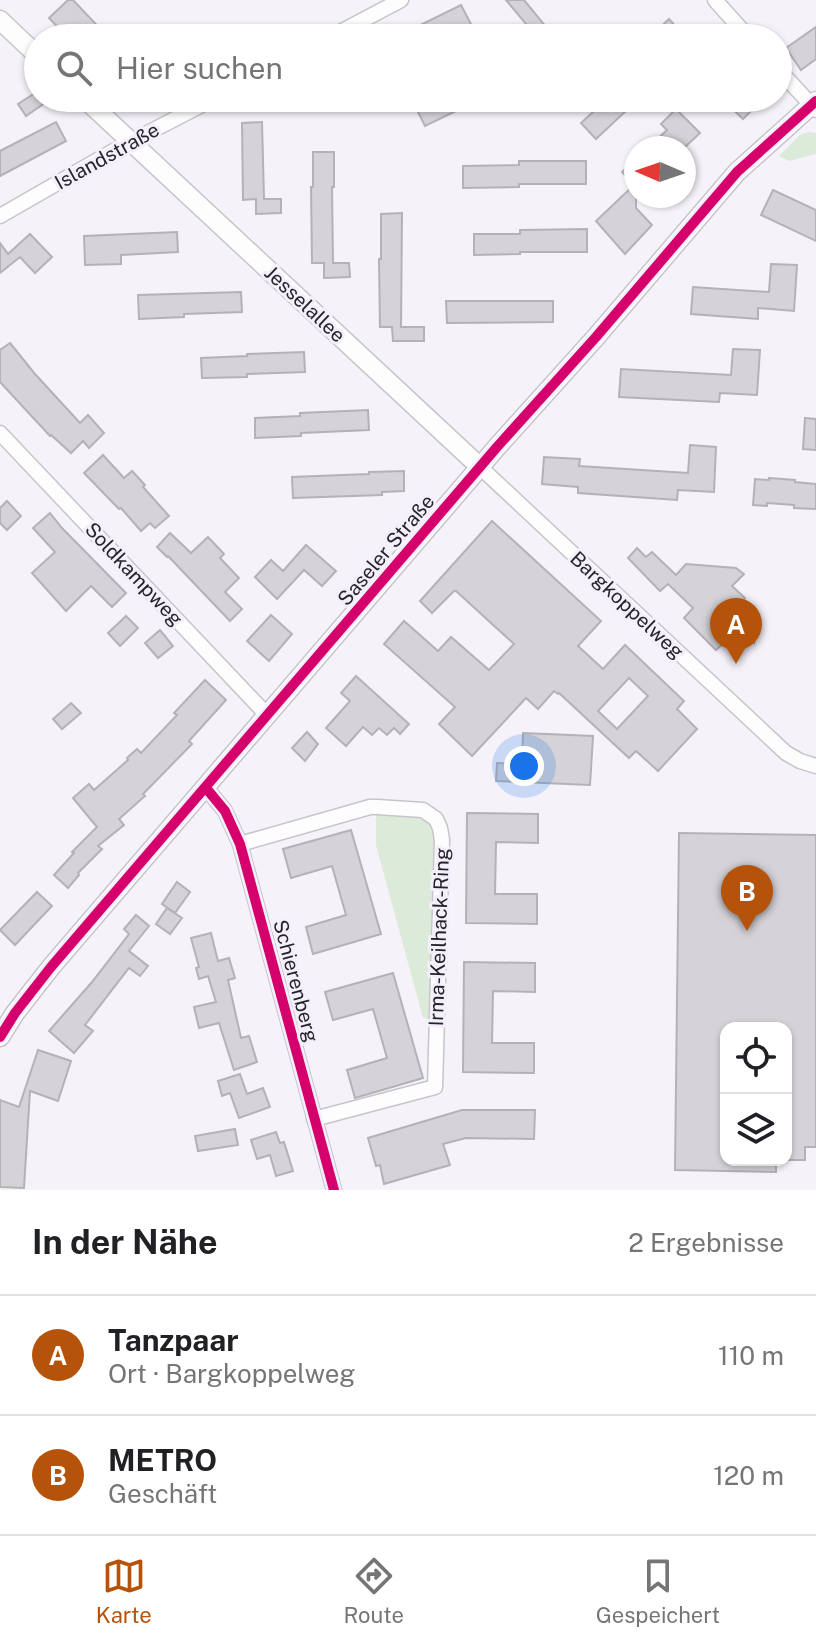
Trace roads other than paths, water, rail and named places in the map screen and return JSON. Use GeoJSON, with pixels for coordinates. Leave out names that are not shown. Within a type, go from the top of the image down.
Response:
{"type":"FeatureCollection","features":[{"type":"Feature","properties":{"kind":"street"},"geometry":{"type":"LineString","coordinates":[[356,24],[401,0]]}},
{"type":"Feature","properties":{"kind":"street"},"geometry":{"type":"LineString","coordinates":[[715,0],[736,24]]}},
{"type":"Feature","properties":{"kind":"street"},"geometry":{"type":"LineString","coordinates":[[0,20],[24,43]]}},
{"type":"Feature","properties":{"kind":"street"},"geometry":{"type":"LineString","coordinates":[[792,83],[815,105]]}},
{"type":"Feature","properties":{"kind":"street","name":"Saseler Straße"},"geometry":{"type":"LineString","coordinates":[[0,1037],[51,967],[737,172],[815,105]]}},
{"type":"Feature","properties":{"kind":"street","name":"Jesselallee"},"geometry":{"type":"LineString","coordinates":[[99,112],[480,467]]}},
{"type":"Feature","properties":{"kind":"street","name":"Islandstraße"},"geometry":{"type":"LineString","coordinates":[[0,216],[188,112]]}},
{"type":"Feature","properties":{"kind":"street","name":"Soldkampweg"},"geometry":{"type":"LineString","coordinates":[[0,433],[268,716]]}},
{"type":"Feature","properties":{"kind":"street","name":"Bargkoppelweg"},"geometry":{"type":"LineString","coordinates":[[480,467],[786,753],[816,766]]}},
{"type":"Feature","properties":{"kind":"street","name":"Schierenberg"},"geometry":{"type":"LineString","coordinates":[[206,788],[225,811],[240,844],[334,1190]]}},
{"type":"Feature","properties":{"kind":"street","name":"Irma-Keilhack-Ring"},"geometry":{"type":"LineString","coordinates":[[240,844],[377,807],[423,810],[436,819],[441,833],[435,1087],[314,1119]]}},
{"type":"Feature","properties":{"kind":"place","name":"Tanzpaar"},"geometry":{"type":"Point","coordinates":[736,664]}},
{"type":"Feature","properties":{"kind":"place","name":"METRO"},"geometry":{"type":"Point","coordinates":[747,931]}}]}
